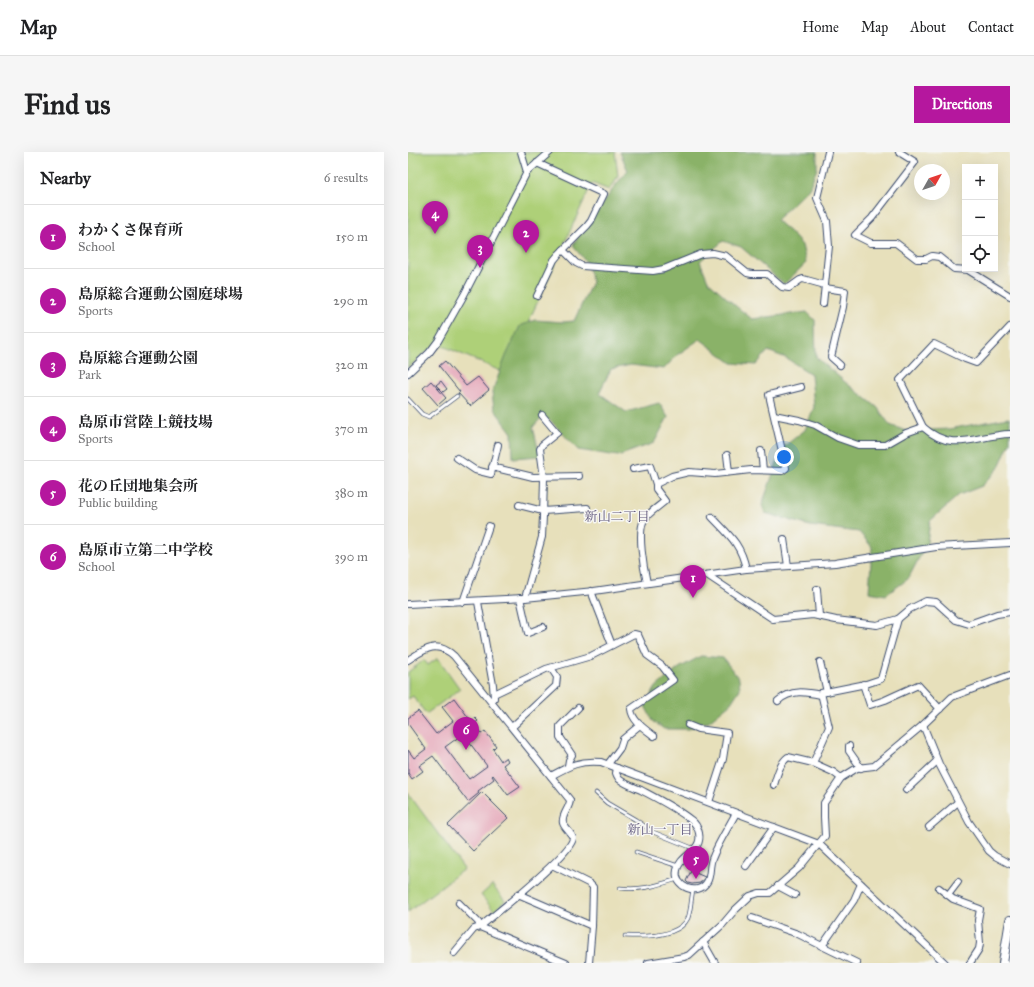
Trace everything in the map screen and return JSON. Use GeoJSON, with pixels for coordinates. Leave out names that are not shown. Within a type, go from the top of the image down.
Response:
{"type":"FeatureCollection","features":[{"type":"Feature","properties":{"kind":"street"},"geometry":{"type":"LineString","coordinates":[[520,152],[527,172]]}},
{"type":"Feature","properties":{"kind":"street"},"geometry":{"type":"LineString","coordinates":[[408,373],[429,353],[438,341],[464,295],[527,172],[550,152]]}},
{"type":"Feature","properties":{"kind":"street"},"geometry":{"type":"LineString","coordinates":[[823,304],[829,246],[827,221],[817,198],[828,152]]}},
{"type":"Feature","properties":{"kind":"street"},"geometry":{"type":"LineString","coordinates":[[899,152],[915,162],[872,218],[855,234],[871,244],[896,243],[917,259],[926,259],[932,256],[939,257],[954,269],[968,270],[1010,296]]}},
{"type":"Feature","properties":{"kind":"street"},"geometry":{"type":"LineString","coordinates":[[537,163],[604,194],[591,221],[554,260],[538,296]]}},
{"type":"Feature","properties":{"kind":"street"},"geometry":{"type":"LineString","coordinates":[[563,250],[576,263],[582,266],[654,271],[664,269],[701,254],[713,253],[726,256],[747,273],[767,274],[782,287],[789,288],[803,279],[845,291],[843,307],[831,357],[840,365]]}},
{"type":"Feature","properties":{"kind":"street"},"geometry":{"type":"LineString","coordinates":[[1010,327],[976,363],[934,344],[900,380],[923,427],[931,434],[952,442],[961,442],[1010,434]]}},
{"type":"Feature","properties":{"kind":"street"},"geometry":{"type":"LineString","coordinates":[[656,484],[672,476],[689,472],[715,474],[751,470],[782,471],[786,468],[774,414],[768,395],[801,387]]}},
{"type":"Feature","properties":{"kind":"street"},"geometry":{"type":"LineString","coordinates":[[774,414],[815,425],[838,438],[858,445],[885,445],[906,433],[923,427]]}},
{"type":"Feature","properties":{"kind":"street"},"geometry":{"type":"LineString","coordinates":[[542,415],[557,433],[542,445],[540,449],[544,478],[542,537],[522,598],[528,633],[543,627]]}},
{"type":"Feature","properties":{"kind":"street"},"geometry":{"type":"LineString","coordinates":[[457,458],[475,470],[491,474],[498,445]]}},
{"type":"Feature","properties":{"kind":"street"},"geometry":{"type":"LineString","coordinates":[[761,451],[763,470]]}},
{"type":"Feature","properties":{"kind":"street"},"geometry":{"type":"LineString","coordinates":[[727,455],[729,472]]}},
{"type":"Feature","properties":{"kind":"street"},"geometry":{"type":"LineString","coordinates":[[632,469],[650,466],[656,484],[656,489],[665,501],[646,518],[641,527],[643,565],[647,583]]}},
{"type":"Feature","properties":{"kind":"street"},"geometry":{"type":"LineString","coordinates":[[492,467],[533,477],[544,478],[579,476]]}},
{"type":"Feature","properties":{"kind":"street"},"geometry":{"type":"LineString","coordinates":[[519,504],[543,511],[587,508]]}},
{"type":"Feature","properties":{"kind":"street"},"geometry":{"type":"LineString","coordinates":[[712,517],[741,550],[746,569]]}},
{"type":"Feature","properties":{"kind":"street"},"geometry":{"type":"LineString","coordinates":[[463,602],[489,526]]}},
{"type":"Feature","properties":{"kind":"street"},"geometry":{"type":"LineString","coordinates":[[784,539],[788,566]]}},
{"type":"Feature","properties":{"kind":"street"},"geometry":{"type":"LineString","coordinates":[[408,604],[478,602],[522,598],[591,591],[746,569],[834,563],[936,547],[1010,543]]}},
{"type":"Feature","properties":{"kind":"street"},"geometry":{"type":"LineString","coordinates":[[707,575],[773,619],[813,615],[836,620],[877,625],[898,619],[910,609],[926,601],[936,602],[956,620],[969,624],[997,614],[1010,612]]}},
{"type":"Feature","properties":{"kind":"street"},"geometry":{"type":"LineString","coordinates":[[817,588],[819,616]]}},
{"type":"Feature","properties":{"kind":"street"},"geometry":{"type":"LineString","coordinates":[[591,591],[612,645]]}},
{"type":"Feature","properties":{"kind":"street"},"geometry":{"type":"LineString","coordinates":[[478,602],[494,694],[494,705]]}},
{"type":"Feature","properties":{"kind":"street"},"geometry":{"type":"LineString","coordinates":[[778,700],[788,693],[807,692],[824,694],[881,679],[898,619]]}},
{"type":"Feature","properties":{"kind":"street"},"geometry":{"type":"LineString","coordinates":[[494,694],[550,668],[591,656],[634,634],[638,635],[647,655],[662,666],[673,680],[631,709],[632,714],[640,726],[654,736]]}},
{"type":"Feature","properties":{"kind":"street"},"geometry":{"type":"LineString","coordinates":[[408,660],[430,648],[442,648],[449,651],[570,800],[569,806],[563,817],[563,821],[573,838],[570,846],[552,865],[480,927],[474,929],[454,953]]}},
{"type":"Feature","properties":{"kind":"street"},"geometry":{"type":"LineString","coordinates":[[813,763],[829,727],[820,662]]}},
{"type":"Feature","properties":{"kind":"street"},"geometry":{"type":"LineString","coordinates":[[512,727],[556,686],[557,677],[550,668]]}},
{"type":"Feature","properties":{"kind":"street"},"geometry":{"type":"LineString","coordinates":[[648,963],[689,955],[724,924],[734,911],[750,896],[754,894],[770,893],[799,868],[825,836],[824,803],[841,778],[857,768],[874,766],[923,725],[952,697],[977,689],[1010,675]]}},
{"type":"Feature","properties":{"kind":"street"},"geometry":{"type":"LineString","coordinates":[[863,684],[870,705],[918,685],[940,709]]}},
{"type":"Feature","properties":{"kind":"street"},"geometry":{"type":"LineString","coordinates":[[568,766],[572,755],[560,737],[560,726],[578,708]]}},
{"type":"Feature","properties":{"kind":"street"},"geometry":{"type":"LineString","coordinates":[[688,725],[698,729],[727,734],[724,759],[709,802]]}},
{"type":"Feature","properties":{"kind":"street"},"geometry":{"type":"LineString","coordinates":[[923,725],[937,761],[969,822],[990,851],[995,856],[1010,864]]}},
{"type":"Feature","properties":{"kind":"street"},"geometry":{"type":"LineString","coordinates":[[608,764],[620,748],[624,739],[640,726]]}},
{"type":"Feature","properties":{"kind":"street"},"geometry":{"type":"LineString","coordinates":[[849,746],[849,751],[861,768]]}},
{"type":"Feature","properties":{"kind":"street"},"geometry":{"type":"LineString","coordinates":[[774,785],[777,772],[788,757],[813,763],[833,772],[841,778]]}},
{"type":"Feature","properties":{"kind":"street"},"geometry":{"type":"LineString","coordinates":[[551,776],[568,766],[589,761],[601,762],[819,844],[945,963]]}},
{"type":"Feature","properties":{"kind":"street"},"geometry":{"type":"LineString","coordinates":[[906,790],[937,761]]}},
{"type":"Feature","properties":{"kind":"street"},"geometry":{"type":"LineString","coordinates":[[617,768],[616,773],[620,779],[654,797],[694,823],[699,835],[699,843],[678,866],[676,874],[684,887],[693,890],[701,888],[708,882],[712,857],[736,813]]}},
{"type":"Feature","properties":{"kind":"street"},"geometry":{"type":"LineString","coordinates":[[929,826],[958,802]]}},
{"type":"Feature","properties":{"kind":"street"},"geometry":{"type":"LineString","coordinates":[[746,866],[774,827]]}},
{"type":"Feature","properties":{"kind":"street"},"geometry":{"type":"LineString","coordinates":[[552,865],[590,884],[593,887],[589,963]]}},
{"type":"Feature","properties":{"kind":"street"},"geometry":{"type":"LineString","coordinates":[[948,895],[958,882]]}},
{"type":"Feature","properties":{"kind":"street"},"geometry":{"type":"LineString","coordinates":[[822,946],[854,900],[861,884]]}},
{"type":"Feature","properties":{"kind":"street"},"geometry":{"type":"LineString","coordinates":[[778,886],[795,895]]}},
{"type":"Feature","properties":{"kind":"street"},"geometry":{"type":"LineString","coordinates":[[939,888],[953,899],[980,909],[978,920],[980,949],[970,963]]}},
{"type":"Feature","properties":{"kind":"street"},"geometry":{"type":"LineString","coordinates":[[518,894],[592,926]]}},
{"type":"Feature","properties":{"kind":"street"},"geometry":{"type":"LineString","coordinates":[[459,903],[478,922],[480,927],[566,963]]}},
{"type":"Feature","properties":{"kind":"street"},"geometry":{"type":"LineString","coordinates":[[752,918],[798,934],[857,963]]}},
{"type":"Feature","properties":{"kind":"street"},"geometry":{"type":"LineString","coordinates":[[1003,963],[1010,920]]}},
{"type":"Feature","properties":{"kind":"street"},"geometry":{"type":"LineString","coordinates":[[703,942],[715,963]]}},
{"type":"Feature","properties":{"kind":"lane"},"geometry":{"type":"LineString","coordinates":[[408,399],[422,414],[430,418],[457,396]]}},
{"type":"Feature","properties":{"kind":"lane"},"geometry":{"type":"LineString","coordinates":[[596,793],[607,803],[653,832],[695,849]]}},
{"type":"Feature","properties":{"kind":"lane"},"geometry":{"type":"LineString","coordinates":[[636,852],[678,866]]}},
{"type":"Feature","properties":{"kind":"lane"},"geometry":{"type":"LineString","coordinates":[[620,888],[644,888],[678,879]]}},
{"type":"Feature","properties":{"kind":"lane"},"geometry":{"type":"LineString","coordinates":[[625,936],[644,937],[660,935],[678,928],[688,917],[693,890]]}},
{"type":"Feature","properties":{"kind":"green space"},"geometry":{"type":"Polygon","coordinates":[[[408,152],[615,152],[618,176],[609,190],[592,183],[505,373],[443,346],[426,352],[408,368],[408,152]]]}},
{"type":"Feature","properties":{"kind":"green space"},"geometry":{"type":"Polygon","coordinates":[[[620,152],[817,152],[817,169],[809,188],[776,220],[802,245],[806,263],[784,284],[741,247],[723,241],[700,261],[708,281],[752,319],[807,312],[815,320],[816,357],[877,407],[890,425],[906,431],[949,429],[1008,418],[1010,419],[1010,442],[998,469],[982,486],[959,495],[930,521],[927,543],[908,579],[886,595],[869,592],[872,547],[859,532],[810,526],[765,513],[762,505],[782,448],[805,430],[814,407],[811,374],[786,358],[768,351],[756,365],[732,363],[700,339],[677,355],[664,369],[631,365],[611,369],[599,393],[626,412],[659,403],[668,417],[654,443],[618,456],[578,450],[551,421],[541,418],[533,427],[540,456],[513,458],[512,433],[494,409],[492,392],[520,326],[535,320],[563,322],[574,321],[592,282],[587,263],[573,246],[581,231],[628,171],[620,152]]]}},
{"type":"Feature","properties":{"kind":"green space"},"geometry":{"type":"Polygon","coordinates":[[[701,656],[723,658],[739,679],[740,689],[731,703],[709,721],[688,729],[664,729],[653,721],[645,706],[656,687],[679,668],[701,656]]]}},
{"type":"Feature","properties":{"kind":"green space"},"geometry":{"type":"Polygon","coordinates":[[[438,658],[460,689],[426,714],[413,696],[408,699],[408,672],[424,660],[428,665],[438,658]]]}},
{"type":"Feature","properties":{"kind":"green space"},"geometry":{"type":"Polygon","coordinates":[[[408,793],[464,869],[408,912],[408,793]]]}},
{"type":"Feature","properties":{"kind":"green space"},"geometry":{"type":"Polygon","coordinates":[[[492,885],[505,901],[494,911],[481,895],[492,885]]]}},
{"type":"Feature","properties":{"kind":"building"},"geometry":{"type":"Polygon","coordinates":[[[445,361],[466,386],[478,377],[489,390],[470,406],[458,393],[460,392],[439,366],[445,361]]]}},
{"type":"Feature","properties":{"kind":"building"},"geometry":{"type":"Polygon","coordinates":[[[431,381],[446,398],[438,405],[423,388],[431,381]]]}},
{"type":"Feature","properties":{"kind":"building"},"geometry":{"type":"Polygon","coordinates":[[[441,381],[447,389],[443,392],[436,385],[441,381]]]}},
{"type":"Feature","properties":{"kind":"building"},"geometry":{"type":"Polygon","coordinates":[[[454,698],[471,721],[475,718],[478,721],[474,724],[481,734],[485,731],[496,746],[493,749],[501,761],[506,757],[508,761],[503,765],[520,787],[508,795],[493,775],[492,776],[494,779],[478,791],[479,793],[468,802],[433,756],[419,766],[423,771],[412,779],[408,773],[408,750],[414,758],[426,749],[408,724],[408,718],[418,711],[436,734],[453,721],[442,707],[454,698]],[[463,734],[445,747],[469,779],[487,766],[463,734]]]}},
{"type":"Feature","properties":{"kind":"building"},"geometry":{"type":"Polygon","coordinates":[[[482,792],[508,818],[473,851],[448,825],[482,792]]]}},
{"type":"Feature","properties":{"kind":"building"},"geometry":{"type":"Polygon","coordinates":[[[691,871],[705,877],[700,883],[688,883],[686,881],[691,871]]]}},
{"type":"Feature","properties":{"kind":"place","name":"島原市営陸上競技場"},"geometry":{"type":"Point","coordinates":[435,234]}},
{"type":"Feature","properties":{"kind":"place","name":"島原総合運動公園庭球場"},"geometry":{"type":"Point","coordinates":[526,253]}},
{"type":"Feature","properties":{"kind":"place","name":"島原総合運動公園"},"geometry":{"type":"Point","coordinates":[480,268]}},
{"type":"Feature","properties":{"kind":"place","name":"わかくさ保育所"},"geometry":{"type":"Point","coordinates":[693,598]}},
{"type":"Feature","properties":{"kind":"place","name":"島原市立第二中学校"},"geometry":{"type":"Point","coordinates":[466,750]}},
{"type":"Feature","properties":{"kind":"place","name":"花の丘団地集会所"},"geometry":{"type":"Point","coordinates":[696,879]}},
{"type":"Feature","properties":{"kind":"district","name":"新山二丁目"},"geometry":{"type":"Point","coordinates":[617,517]}},
{"type":"Feature","properties":{"kind":"district","name":"新山一丁目"},"geometry":{"type":"Point","coordinates":[660,830]}}]}
